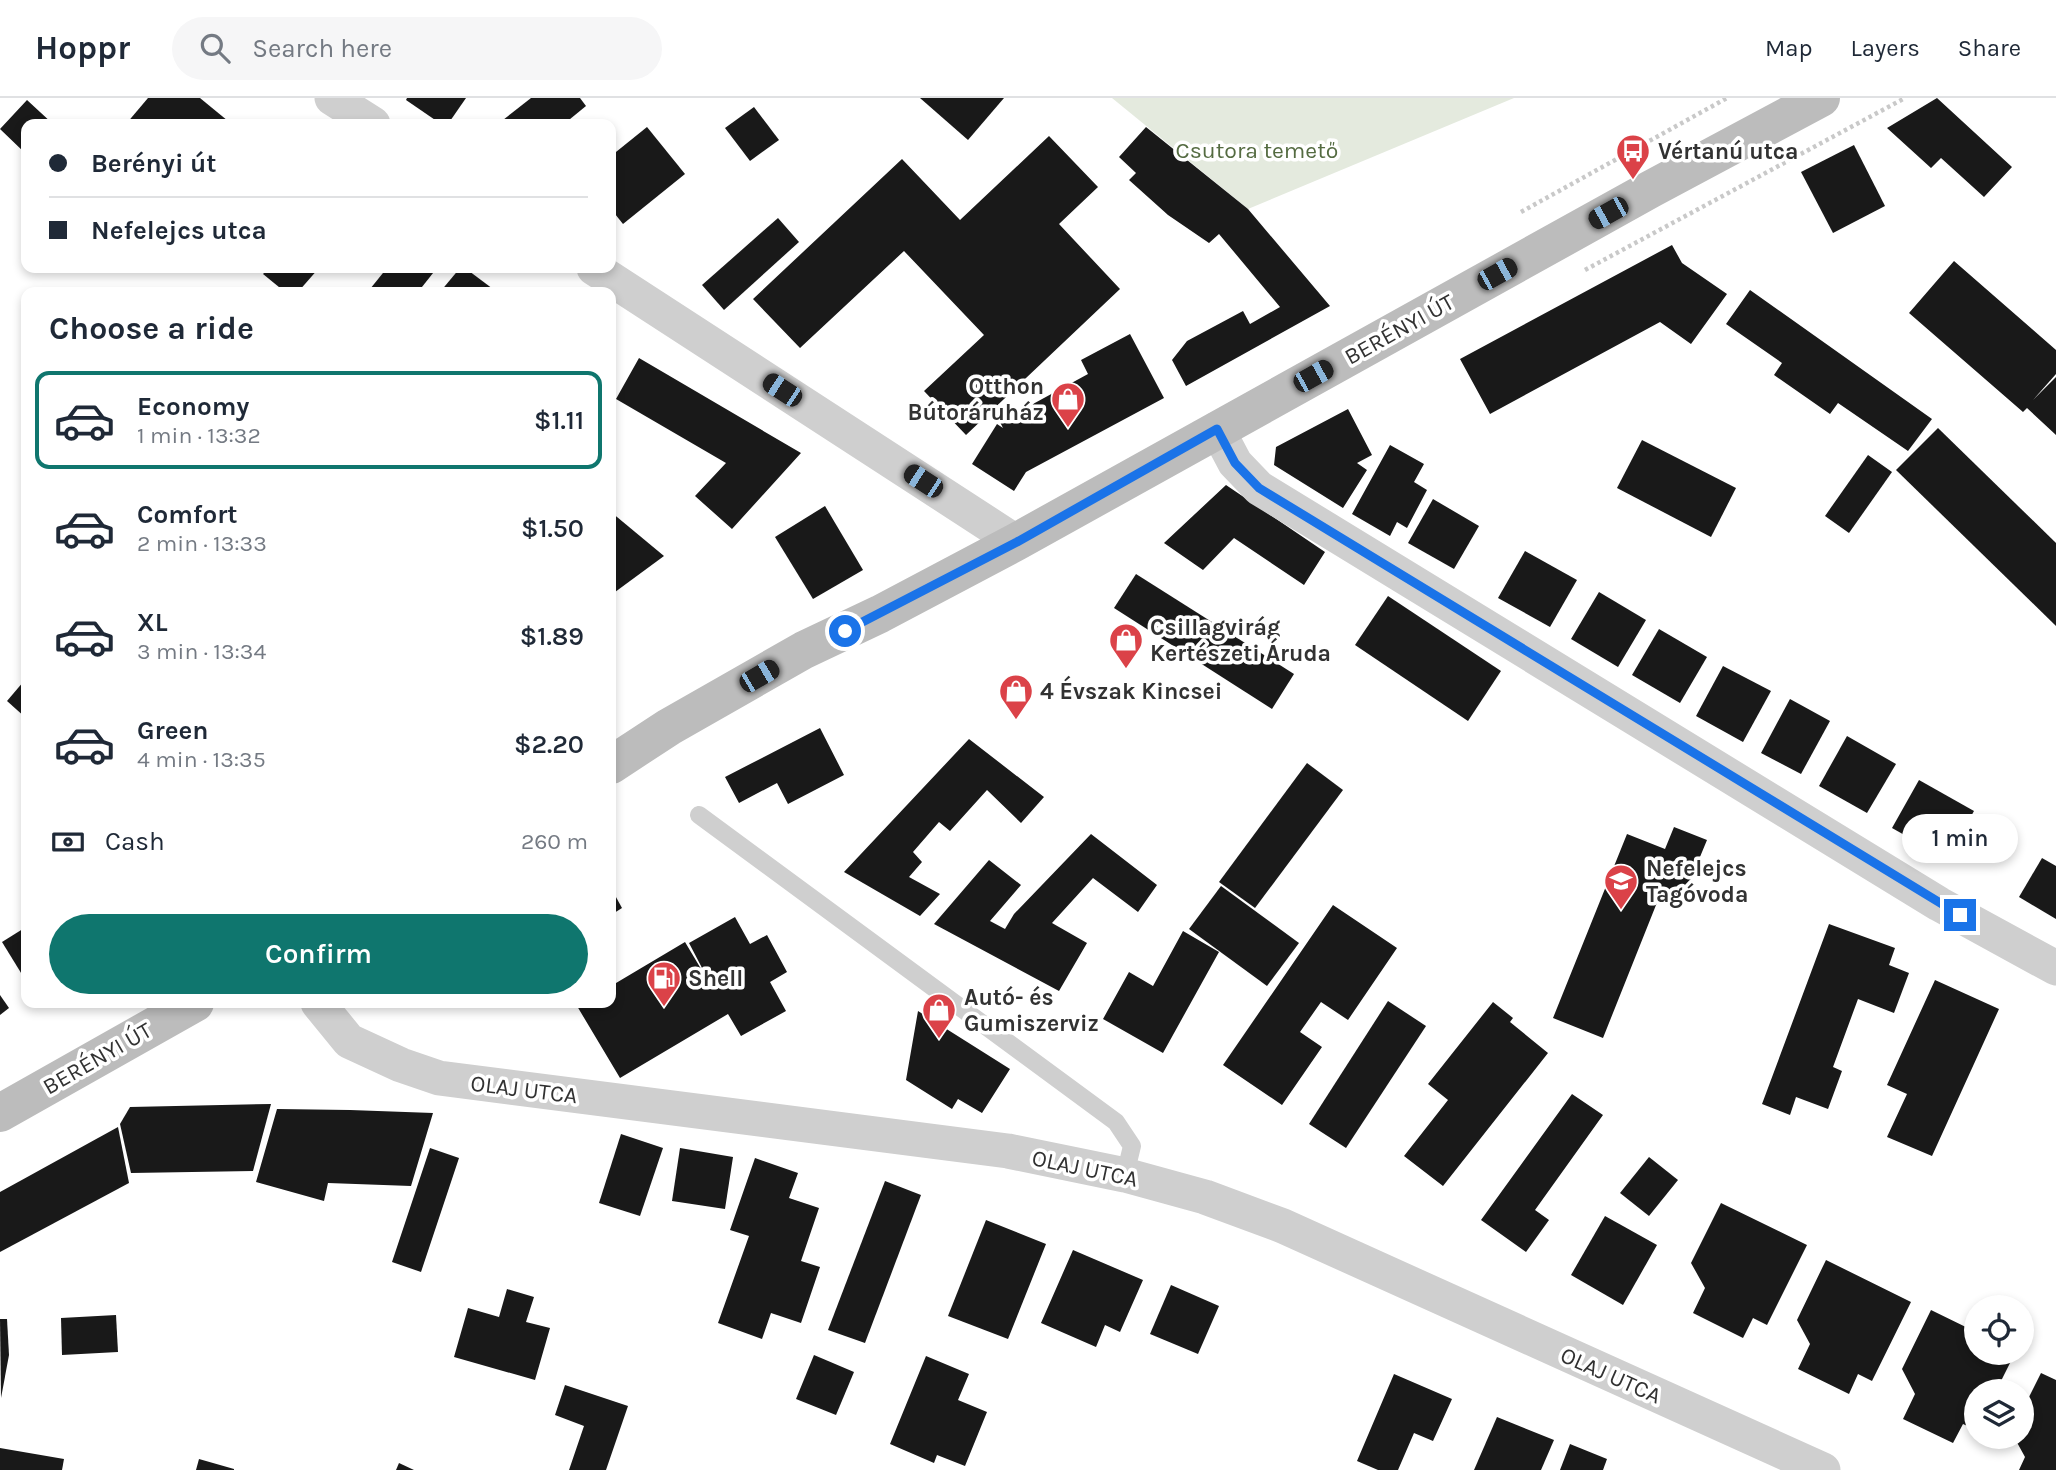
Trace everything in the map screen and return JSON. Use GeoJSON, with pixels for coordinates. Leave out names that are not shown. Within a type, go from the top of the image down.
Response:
{"type":"FeatureCollection","features":[{"type":"Feature","properties":{"kind":"main road","name":"BERÉNYI ÚT"},"geometry":{"type":"LineString","coordinates":[[616,762],[669,727],[804,650],[880,614],[1017,542],[1217,429],[1821,98]]}},
{"type":"Feature","properties":{"kind":"main road","name":"BERÉNYI ÚT"},"geometry":{"type":"LineString","coordinates":[[0,1113],[186,1008]]}},
{"type":"Feature","properties":{"kind":"street"},"geometry":{"type":"LineString","coordinates":[[332,98],[365,119]]}},
{"type":"Feature","properties":{"kind":"street"},"geometry":{"type":"LineString","coordinates":[[602,273],[1017,542]]}},
{"type":"Feature","properties":{"kind":"street"},"geometry":{"type":"LineString","coordinates":[[1217,429],[1235,463],[1259,488],[1939,904],[2056,968]]}},
{"type":"Feature","properties":{"kind":"street","name":"OLAJ UTCA"},"geometry":{"type":"LineString","coordinates":[[322,1008],[349,1041],[401,1065],[439,1078],[1008,1151],[1125,1175],[1205,1197],[1283,1226],[1823,1470]]}},
{"type":"Feature","properties":{"kind":"lane"},"geometry":{"type":"LineString","coordinates":[[699,815],[1116,1122],[1132,1146],[1125,1175]]}},
{"type":"Feature","properties":{"kind":"path"},"geometry":{"type":"LineString","coordinates":[[1521,212],[1727,98]]}},
{"type":"Feature","properties":{"kind":"path"},"geometry":{"type":"LineString","coordinates":[[1575,276],[1905,98]]}},
{"type":"Feature","properties":{"kind":"green space","name":"Csutora temető"},"geometry":{"type":"Polygon","coordinates":[[[1112,98],[1514,98],[1248,209],[1112,98]]]}},
{"type":"Feature","properties":{"kind":"building"},"geometry":{"type":"Polygon","coordinates":[[[148,98],[200,98],[226,119],[130,119],[148,98]]]}},
{"type":"Feature","properties":{"kind":"building"},"geometry":{"type":"Polygon","coordinates":[[[466,98],[451,119],[434,119],[406,100],[466,98]]]}},
{"type":"Feature","properties":{"kind":"building"},"geometry":{"type":"Polygon","coordinates":[[[531,98],[580,98],[586,106],[570,119],[504,119],[531,98]]]}},
{"type":"Feature","properties":{"kind":"building"},"geometry":{"type":"Polygon","coordinates":[[[920,98],[1004,98],[968,140],[920,98]]]}},
{"type":"Feature","properties":{"kind":"building"},"geometry":{"type":"Polygon","coordinates":[[[1937,98],[2012,167],[1984,197],[1941,158],[1931,168],[1887,128],[1937,98]]]}},
{"type":"Feature","properties":{"kind":"building"},"geometry":{"type":"Polygon","coordinates":[[[27,100],[48,119],[21,119],[21,149],[0,129],[27,100]]]}},
{"type":"Feature","properties":{"kind":"building"},"geometry":{"type":"Polygon","coordinates":[[[754,107],[779,140],[750,161],[725,128],[754,107]]]}},
{"type":"Feature","properties":{"kind":"building"},"geometry":{"type":"Polygon","coordinates":[[[647,127],[685,174],[623,224],[616,215],[616,152],[647,127]]]}},
{"type":"Feature","properties":{"kind":"building"},"geometry":{"type":"Polygon","coordinates":[[[1146,127],[1248,209],[1330,306],[1186,386],[1172,360],[1187,341],[1243,311],[1250,324],[1280,307],[1219,234],[1209,243],[1168,215],[1129,180],[1136,173],[1119,157],[1146,127]]]}},
{"type":"Feature","properties":{"kind":"building"},"geometry":{"type":"Polygon","coordinates":[[[1049,136],[1098,187],[1059,224],[1120,289],[966,435],[924,391],[984,335],[904,251],[800,348],[753,299],[902,159],[960,220],[1049,136]]]}},
{"type":"Feature","properties":{"kind":"building"},"geometry":{"type":"Polygon","coordinates":[[[1854,145],[1885,206],[1833,233],[1801,172],[1854,145]]]}},
{"type":"Feature","properties":{"kind":"building"},"geometry":{"type":"Polygon","coordinates":[[[778,218],[799,242],[724,310],[702,285],[778,218]]]}},
{"type":"Feature","properties":{"kind":"building"},"geometry":{"type":"Polygon","coordinates":[[[1672,245],[1682,263],[1727,294],[1691,344],[1660,322],[1490,414],[1460,359],[1672,245]]]}},
{"type":"Feature","properties":{"kind":"building"},"geometry":{"type":"Polygon","coordinates":[[[1954,261],[2056,350],[2056,374],[2033,400],[2056,377],[2056,435],[2027,408],[2023,412],[1909,313],[1954,261]]]}},
{"type":"Feature","properties":{"kind":"building"},"geometry":{"type":"Polygon","coordinates":[[[315,273],[302,287],[279,287],[263,274],[315,273]]]}},
{"type":"Feature","properties":{"kind":"building"},"geometry":{"type":"Polygon","coordinates":[[[383,273],[433,273],[422,287],[372,287],[383,273]]]}},
{"type":"Feature","properties":{"kind":"building"},"geometry":{"type":"Polygon","coordinates":[[[456,273],[472,273],[490,287],[444,287],[456,273]]]}},
{"type":"Feature","properties":{"kind":"building"},"geometry":{"type":"Polygon","coordinates":[[[1750,290],[1932,419],[1908,451],[1838,403],[1830,414],[1774,375],[1782,363],[1726,324],[1750,290]]]}},
{"type":"Feature","properties":{"kind":"building"},"geometry":{"type":"Polygon","coordinates":[[[1130,334],[1164,398],[1026,472],[1014,491],[972,464],[997,424],[1003,428],[1000,422],[1088,374],[1081,360],[1130,334]]]}},
{"type":"Feature","properties":{"kind":"building"},"geometry":{"type":"Polygon","coordinates":[[[639,358],[801,453],[732,529],[695,496],[726,463],[616,399],[639,358]]]}},
{"type":"Feature","properties":{"kind":"building"},"geometry":{"type":"Polygon","coordinates":[[[1348,409],[1372,455],[1357,463],[1367,470],[1343,508],[1274,465],[1276,447],[1348,409]]]}},
{"type":"Feature","properties":{"kind":"building"},"geometry":{"type":"Polygon","coordinates":[[[1938,428],[2056,543],[2056,626],[1896,470],[1938,428]]]}},
{"type":"Feature","properties":{"kind":"building"},"geometry":{"type":"Polygon","coordinates":[[[1642,440],[1736,488],[1711,537],[1617,488],[1642,440]]]}},
{"type":"Feature","properties":{"kind":"building"},"geometry":{"type":"Polygon","coordinates":[[[1390,445],[1424,464],[1414,482],[1427,490],[1407,528],[1397,522],[1390,536],[1352,514],[1390,445]]]}},
{"type":"Feature","properties":{"kind":"building"},"geometry":{"type":"Polygon","coordinates":[[[1868,455],[1892,472],[1849,533],[1825,516],[1868,455]]]}},
{"type":"Feature","properties":{"kind":"building"},"geometry":{"type":"Polygon","coordinates":[[[1226,485],[1325,552],[1304,585],[1234,538],[1203,570],[1164,543],[1226,485]]]}},
{"type":"Feature","properties":{"kind":"building"},"geometry":{"type":"Polygon","coordinates":[[[1433,499],[1479,526],[1454,569],[1408,543],[1433,499]]]}},
{"type":"Feature","properties":{"kind":"building"},"geometry":{"type":"Polygon","coordinates":[[[825,506],[863,570],[813,599],[775,537],[825,506]]]}},
{"type":"Feature","properties":{"kind":"building"},"geometry":{"type":"Polygon","coordinates":[[[616,516],[664,556],[616,591],[616,516]]]}},
{"type":"Feature","properties":{"kind":"building"},"geometry":{"type":"Polygon","coordinates":[[[1525,551],[1577,580],[1550,627],[1498,598],[1525,551]]]}},
{"type":"Feature","properties":{"kind":"building"},"geometry":{"type":"Polygon","coordinates":[[[1136,574],[1294,674],[1272,709],[1114,608],[1136,574]]]}},
{"type":"Feature","properties":{"kind":"building"},"geometry":{"type":"Polygon","coordinates":[[[1599,592],[1646,620],[1618,667],[1571,639],[1599,592]]]}},
{"type":"Feature","properties":{"kind":"building"},"geometry":{"type":"Polygon","coordinates":[[[1388,596],[1501,671],[1468,721],[1355,645],[1388,596]]]}},
{"type":"Feature","properties":{"kind":"building"},"geometry":{"type":"Polygon","coordinates":[[[1659,629],[1707,657],[1680,703],[1632,675],[1659,629]]]}},
{"type":"Feature","properties":{"kind":"building"},"geometry":{"type":"Polygon","coordinates":[[[1723,666],[1771,691],[1743,742],[1696,716],[1723,666]]]}},
{"type":"Feature","properties":{"kind":"building"},"geometry":{"type":"Polygon","coordinates":[[[21,685],[21,714],[7,701],[21,685]]]}},
{"type":"Feature","properties":{"kind":"building"},"geometry":{"type":"Polygon","coordinates":[[[1790,699],[1830,721],[1801,774],[1761,753],[1790,699]]]}},
{"type":"Feature","properties":{"kind":"building"},"geometry":{"type":"Polygon","coordinates":[[[820,728],[844,775],[788,804],[777,783],[739,803],[725,777],[820,728]]]}},
{"type":"Feature","properties":{"kind":"building"},"geometry":{"type":"Polygon","coordinates":[[[1847,736],[1896,764],[1867,813],[1819,786],[1847,736]]]}},
{"type":"Feature","properties":{"kind":"building"},"geometry":{"type":"Polygon","coordinates":[[[969,739],[1044,797],[1021,823],[987,790],[950,831],[939,822],[913,852],[922,862],[909,877],[940,894],[920,916],[844,872],[969,739]]]}},
{"type":"Feature","properties":{"kind":"building"},"geometry":{"type":"Polygon","coordinates":[[[1307,763],[1343,790],[1255,908],[1219,882],[1307,763]]]}},
{"type":"Feature","properties":{"kind":"building"},"geometry":{"type":"Polygon","coordinates":[[[1919,780],[1974,811],[1947,859],[1892,828],[1919,780]]]}},
{"type":"Feature","properties":{"kind":"building"},"geometry":{"type":"Polygon","coordinates":[[[1674,827],[1707,840],[1683,898],[1662,890],[1603,1038],[1553,1018],[1627,834],[1665,849],[1674,827]]]}},
{"type":"Feature","properties":{"kind":"building"},"geometry":{"type":"Polygon","coordinates":[[[1091,834],[1157,885],[1138,912],[1093,878],[1052,923],[1087,943],[1059,991],[934,924],[989,860],[1021,885],[990,921],[1005,929],[1014,914],[1091,834]]]}},
{"type":"Feature","properties":{"kind":"building"},"geometry":{"type":"Polygon","coordinates":[[[2042,858],[2056,866],[2056,919],[2019,897],[2042,858]]]}},
{"type":"Feature","properties":{"kind":"building"},"geometry":{"type":"Polygon","coordinates":[[[1221,886],[1299,943],[1267,986],[1189,929],[1221,886]]]}},
{"type":"Feature","properties":{"kind":"building"},"geometry":{"type":"Polygon","coordinates":[[[616,897],[622,908],[616,912],[616,897]]]}},
{"type":"Feature","properties":{"kind":"building"},"geometry":{"type":"Polygon","coordinates":[[[1333,905],[1397,948],[1348,1020],[1321,1002],[1300,1032],[1322,1047],[1282,1105],[1223,1065],[1333,905]]]}},
{"type":"Feature","properties":{"kind":"building"},"geometry":{"type":"Polygon","coordinates":[[[735,917],[750,944],[767,935],[787,972],[770,982],[786,1011],[741,1036],[728,1014],[620,1078],[578,1008],[616,1008],[616,983],[685,942],[713,989],[689,943],[735,917]]]}},
{"type":"Feature","properties":{"kind":"building"},"geometry":{"type":"Polygon","coordinates":[[[1829,924],[1895,948],[1889,965],[1909,973],[1894,1013],[1858,999],[1833,1067],[1842,1071],[1828,1109],[1796,1097],[1790,1115],[1762,1104],[1829,924]]]}},
{"type":"Feature","properties":{"kind":"building"},"geometry":{"type":"Polygon","coordinates":[[[21,930],[21,973],[2,942],[21,930]]]}},
{"type":"Feature","properties":{"kind":"building"},"geometry":{"type":"Polygon","coordinates":[[[1183,931],[1219,952],[1163,1053],[1103,1019],[1129,972],[1153,986],[1183,931]]]}},
{"type":"Feature","properties":{"kind":"building"},"geometry":{"type":"Polygon","coordinates":[[[1935,980],[1999,1009],[1932,1156],[1887,1137],[1907,1094],[1887,1085],[1935,980]]]}},
{"type":"Feature","properties":{"kind":"building"},"geometry":{"type":"Polygon","coordinates":[[[0,995],[9,1008],[0,1015],[0,995]]]}},
{"type":"Feature","properties":{"kind":"building"},"geometry":{"type":"Polygon","coordinates":[[[1388,1001],[1426,1026],[1346,1148],[1309,1124],[1388,1001]]]}},
{"type":"Feature","properties":{"kind":"building"},"geometry":{"type":"Polygon","coordinates":[[[1493,1002],[1513,1018],[1510,1022],[1548,1053],[1443,1186],[1404,1156],[1448,1100],[1428,1084],[1493,1002]]]}},
{"type":"Feature","properties":{"kind":"building","name":"Autó- és Gumiszerviz"},"geometry":{"type":"Polygon","coordinates":[[[918,1011],[1010,1069],[982,1113],[958,1099],[952,1109],[906,1080],[918,1011]]]}},
{"type":"Feature","properties":{"kind":"building"},"geometry":{"type":"Polygon","coordinates":[[[1572,1094],[1603,1115],[1535,1210],[1549,1220],[1526,1252],[1481,1220],[1572,1094]]]}},
{"type":"Feature","properties":{"kind":"building"},"geometry":{"type":"Polygon","coordinates":[[[271,1104],[253,1171],[131,1173],[120,1124],[130,1107],[271,1104]]]}},
{"type":"Feature","properties":{"kind":"building"},"geometry":{"type":"Polygon","coordinates":[[[277,1109],[433,1113],[411,1186],[328,1183],[324,1201],[256,1182],[277,1109]]]}},
{"type":"Feature","properties":{"kind":"building"},"geometry":{"type":"Polygon","coordinates":[[[118,1127],[129,1183],[0,1252],[0,1192],[118,1127]]]}},
{"type":"Feature","properties":{"kind":"building"},"geometry":{"type":"Polygon","coordinates":[[[621,1134],[663,1148],[640,1216],[599,1203],[621,1134]]]}},
{"type":"Feature","properties":{"kind":"building"},"geometry":{"type":"Polygon","coordinates":[[[430,1148],[459,1158],[421,1272],[392,1262],[430,1148]]]}},
{"type":"Feature","properties":{"kind":"building"},"geometry":{"type":"Polygon","coordinates":[[[680,1148],[733,1157],[725,1209],[672,1201],[680,1148]]]}},
{"type":"Feature","properties":{"kind":"building"},"geometry":{"type":"Polygon","coordinates":[[[1649,1157],[1678,1180],[1649,1216],[1620,1193],[1649,1157]]]}},
{"type":"Feature","properties":{"kind":"building"},"geometry":{"type":"Polygon","coordinates":[[[755,1158],[798,1173],[789,1198],[819,1208],[801,1261],[820,1267],[801,1323],[771,1313],[762,1339],[718,1323],[749,1236],[730,1230],[755,1158]]]}},
{"type":"Feature","properties":{"kind":"building"},"geometry":{"type":"Polygon","coordinates":[[[885,1181],[921,1195],[865,1343],[828,1330],[885,1181]]]}},
{"type":"Feature","properties":{"kind":"building"},"geometry":{"type":"Polygon","coordinates":[[[1721,1203],[1807,1245],[1767,1325],[1753,1318],[1743,1338],[1693,1313],[1705,1288],[1691,1263],[1721,1203]]]}},
{"type":"Feature","properties":{"kind":"building"},"geometry":{"type":"Polygon","coordinates":[[[1605,1216],[1657,1245],[1623,1305],[1571,1275],[1605,1216]]]}},
{"type":"Feature","properties":{"kind":"building"},"geometry":{"type":"Polygon","coordinates":[[[986,1220],[1046,1244],[1008,1339],[948,1316],[986,1220]]]}},
{"type":"Feature","properties":{"kind":"building"},"geometry":{"type":"Polygon","coordinates":[[[1073,1250],[1143,1280],[1120,1332],[1105,1325],[1096,1347],[1041,1323],[1073,1250]]]}},
{"type":"Feature","properties":{"kind":"building"},"geometry":{"type":"Polygon","coordinates":[[[1826,1260],[1911,1302],[1872,1381],[1858,1374],[1849,1394],[1798,1369],[1810,1344],[1797,1320],[1826,1260]]]}},
{"type":"Feature","properties":{"kind":"building"},"geometry":{"type":"Polygon","coordinates":[[[1171,1285],[1219,1306],[1198,1354],[1150,1334],[1171,1285]]]}},
{"type":"Feature","properties":{"kind":"building"},"geometry":{"type":"Polygon","coordinates":[[[507,1289],[534,1297],[526,1322],[550,1328],[535,1380],[454,1357],[468,1308],[499,1317],[507,1289]]]}},
{"type":"Feature","properties":{"kind":"building"},"geometry":{"type":"Polygon","coordinates":[[[1931,1310],[1964,1326],[1964,1365],[2009,1365],[2002,1379],[1964,1379],[1964,1424],[1953,1443],[1903,1419],[1915,1394],[1902,1369],[1931,1310]]]}},
{"type":"Feature","properties":{"kind":"building"},"geometry":{"type":"Polygon","coordinates":[[[116,1315],[118,1352],[62,1355],[61,1318],[116,1315]]]}},
{"type":"Feature","properties":{"kind":"building"},"geometry":{"type":"Polygon","coordinates":[[[0,1319],[7,1319],[9,1355],[1,1398],[0,1319]]]}},
{"type":"Feature","properties":{"kind":"building"},"geometry":{"type":"Polygon","coordinates":[[[814,1355],[854,1372],[836,1415],[796,1399],[814,1355]]]}},
{"type":"Feature","properties":{"kind":"building"},"geometry":{"type":"Polygon","coordinates":[[[926,1356],[969,1374],[958,1400],[987,1412],[965,1466],[937,1455],[934,1463],[890,1444],[926,1356]]]}},
{"type":"Feature","properties":{"kind":"building"},"geometry":{"type":"Polygon","coordinates":[[[2041,1373],[2056,1380],[2056,1470],[2019,1470],[2025,1457],[2021,1449],[2034,1449],[2034,1387],[2041,1373]]]}},
{"type":"Feature","properties":{"kind":"building"},"geometry":{"type":"Polygon","coordinates":[[[1394,1374],[1452,1399],[1433,1441],[1414,1433],[1398,1470],[1378,1470],[1357,1461],[1394,1374]]]}},
{"type":"Feature","properties":{"kind":"building"},"geometry":{"type":"Polygon","coordinates":[[[565,1385],[628,1406],[606,1470],[569,1470],[584,1426],[555,1415],[565,1385]]]}},
{"type":"Feature","properties":{"kind":"building"},"geometry":{"type":"Polygon","coordinates":[[[1497,1417],[1554,1440],[1541,1470],[1474,1470],[1497,1417]]]}},
{"type":"Feature","properties":{"kind":"building"},"geometry":{"type":"Polygon","coordinates":[[[1570,1444],[1607,1459],[1603,1470],[1560,1470],[1570,1444]]]}},
{"type":"Feature","properties":{"kind":"building"},"geometry":{"type":"Polygon","coordinates":[[[0,1448],[64,1459],[62,1470],[0,1470],[0,1448]]]}},
{"type":"Feature","properties":{"kind":"building"},"geometry":{"type":"Polygon","coordinates":[[[199,1459],[234,1469],[234,1470],[196,1470],[199,1459]]]}},
{"type":"Feature","properties":{"kind":"building"},"geometry":{"type":"Polygon","coordinates":[[[399,1463],[414,1470],[396,1470],[399,1463]]]}},
{"type":"Feature","properties":{"kind":"place","name":"Vértanú utca"},"geometry":{"type":"Point","coordinates":[1633,181]}},
{"type":"Feature","properties":{"kind":"place","name":"Otthon Bútoráruház"},"geometry":{"type":"Point","coordinates":[1068,429]}},
{"type":"Feature","properties":{"kind":"place","name":"Csillagvirág Kertészeti Áruda"},"geometry":{"type":"Point","coordinates":[1126,670]}},
{"type":"Feature","properties":{"kind":"place","name":"4 Évszak Kincsei"},"geometry":{"type":"Point","coordinates":[1016,721]}},
{"type":"Feature","properties":{"kind":"place","name":"Nefelejcs Tagóvoda"},"geometry":{"type":"Point","coordinates":[1621,911]}},
{"type":"Feature","properties":{"kind":"place","name":"Shell"},"geometry":{"type":"Point","coordinates":[664,1008]}},
{"type":"Feature","properties":{"kind":"place","name":"Autó- és Gumiszerviz"},"geometry":{"type":"Point","coordinates":[939,1040]}},
{"type":"Feature","properties":{"kind":"route"},"geometry":{"type":"LineString","coordinates":[[845,631],[1017,542],[1217,429],[1235,463],[1259,488],[1960,915]]}}]}
